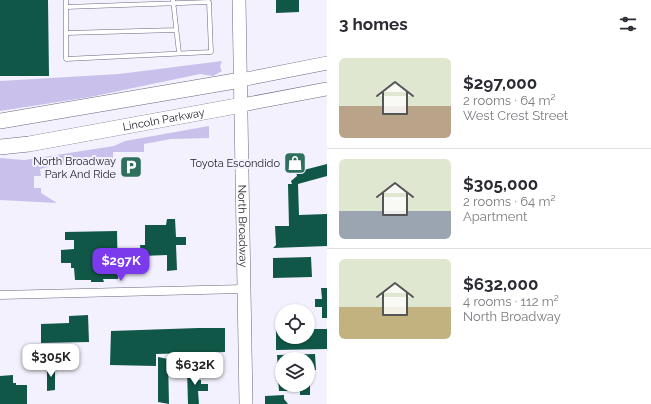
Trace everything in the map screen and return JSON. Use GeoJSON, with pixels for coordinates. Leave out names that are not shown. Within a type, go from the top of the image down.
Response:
{"type":"FeatureCollection","features":[{"type":"Feature","properties":{"kind":"highway"},"geometry":{"type":"LineString","coordinates":[[0,121],[241,80]]}},
{"type":"Feature","properties":{"kind":"highway","name":"Lincoln Parkway"},"geometry":{"type":"LineString","coordinates":[[0,147],[29,144],[242,105]]}},
{"type":"Feature","properties":{"kind":"main road","name":"North Broadway"},"geometry":{"type":"LineString","coordinates":[[239,0],[246,404]]}},
{"type":"Feature","properties":{"kind":"main road"},"geometry":{"type":"LineString","coordinates":[[241,80],[327,63]]}},
{"type":"Feature","properties":{"kind":"main road","name":"Lincoln Parkway"},"geometry":{"type":"LineString","coordinates":[[242,105],[327,89]]}},
{"type":"Feature","properties":{"kind":"street"},"geometry":{"type":"LineString","coordinates":[[0,294],[243,289]]}},
{"type":"Feature","properties":{"kind":"lane"},"geometry":{"type":"LineString","coordinates":[[66,0],[66,7],[66,60],[211,52],[210,2],[173,2],[66,7]]}},
{"type":"Feature","properties":{"kind":"lane"},"geometry":{"type":"LineString","coordinates":[[173,2],[179,54]]}},
{"type":"Feature","properties":{"kind":"lane"},"geometry":{"type":"LineString","coordinates":[[66,33],[176,30]]}},
{"type":"Feature","properties":{"kind":"shaded area"},"geometry":{"type":"Polygon","coordinates":[[[222,61],[220,67],[222,71],[213,76],[200,74],[90,97],[0,111],[0,81],[119,74],[222,61]]]}},
{"type":"Feature","properties":{"kind":"shaded area"},"geometry":{"type":"Polygon","coordinates":[[[209,126],[209,138],[171,139],[144,144],[144,152],[113,152],[113,159],[87,157],[40,169],[41,176],[34,176],[34,188],[41,188],[41,193],[57,203],[0,200],[0,158],[24,160],[114,146],[125,141],[209,126]]]}},
{"type":"Feature","properties":{"kind":"building"},"geometry":{"type":"Polygon","coordinates":[[[0,0],[48,0],[49,76],[0,76],[0,0]]]}},
{"type":"Feature","properties":{"kind":"building"},"geometry":{"type":"Polygon","coordinates":[[[276,0],[299,0],[299,12],[276,13],[276,0]]]}},
{"type":"Feature","properties":{"kind":"building"},"geometry":{"type":"Polygon","coordinates":[[[327,164],[327,176],[298,184],[299,215],[327,214],[327,246],[273,248],[276,245],[275,226],[289,226],[288,184],[292,184],[291,181],[297,176],[296,172],[327,164]]]}},
{"type":"Feature","properties":{"kind":"building"},"geometry":{"type":"Polygon","coordinates":[[[167,219],[175,219],[176,237],[186,237],[186,245],[176,245],[177,270],[167,271],[167,255],[141,256],[140,245],[145,245],[145,225],[166,225],[167,219]]]}},
{"type":"Feature","properties":{"kind":"building"},"geometry":{"type":"Polygon","coordinates":[[[117,231],[118,279],[103,279],[104,282],[75,280],[74,268],[71,268],[71,263],[61,263],[61,250],[74,249],[74,240],[65,240],[65,232],[117,231]]]}},
{"type":"Feature","properties":{"kind":"building"},"geometry":{"type":"Polygon","coordinates":[[[311,257],[312,277],[273,278],[273,258],[311,257]]]}},
{"type":"Feature","properties":{"kind":"building"},"geometry":{"type":"Polygon","coordinates":[[[321,288],[327,288],[327,318],[322,318],[322,307],[315,307],[315,299],[322,299],[321,288]]]}},
{"type":"Feature","properties":{"kind":"building"},"geometry":{"type":"Polygon","coordinates":[[[88,315],[89,342],[41,343],[41,324],[69,323],[69,316],[88,315]]]}},
{"type":"Feature","properties":{"kind":"building"},"geometry":{"type":"Polygon","coordinates":[[[225,328],[225,352],[156,354],[156,366],[110,365],[111,331],[225,328]]]}},
{"type":"Feature","properties":{"kind":"building"},"geometry":{"type":"Polygon","coordinates":[[[315,329],[327,329],[327,349],[276,350],[276,344],[315,344],[315,329]]]}},
{"type":"Feature","properties":{"kind":"building"},"geometry":{"type":"Polygon","coordinates":[[[158,357],[168,359],[169,404],[158,402],[158,357]]]}},
{"type":"Feature","properties":{"kind":"building"},"geometry":{"type":"Polygon","coordinates":[[[47,366],[55,366],[55,390],[47,391],[47,366]]]}},
{"type":"Feature","properties":{"kind":"building"},"geometry":{"type":"Polygon","coordinates":[[[198,368],[198,380],[201,380],[201,384],[208,384],[208,391],[198,391],[199,404],[188,404],[187,369],[198,368]]]}},
{"type":"Feature","properties":{"kind":"building"},"geometry":{"type":"Polygon","coordinates":[[[13,375],[13,383],[16,383],[16,385],[27,385],[27,404],[0,404],[0,376],[13,375]]]}},
{"type":"Feature","properties":{"kind":"building"},"geometry":{"type":"Polygon","coordinates":[[[300,392],[310,392],[310,395],[300,395],[300,392]]]}},
{"type":"Feature","properties":{"kind":"building"},"geometry":{"type":"Polygon","coordinates":[[[284,395],[284,399],[288,404],[265,404],[265,396],[284,395]]]}},
{"type":"Feature","properties":{"kind":"place","name":"Toyota Escondido"},"geometry":{"type":"Point","coordinates":[295,163]}},
{"type":"Feature","properties":{"kind":"place","name":"North Broadway Park And Ride"},"geometry":{"type":"Point","coordinates":[131,167]}}]}
